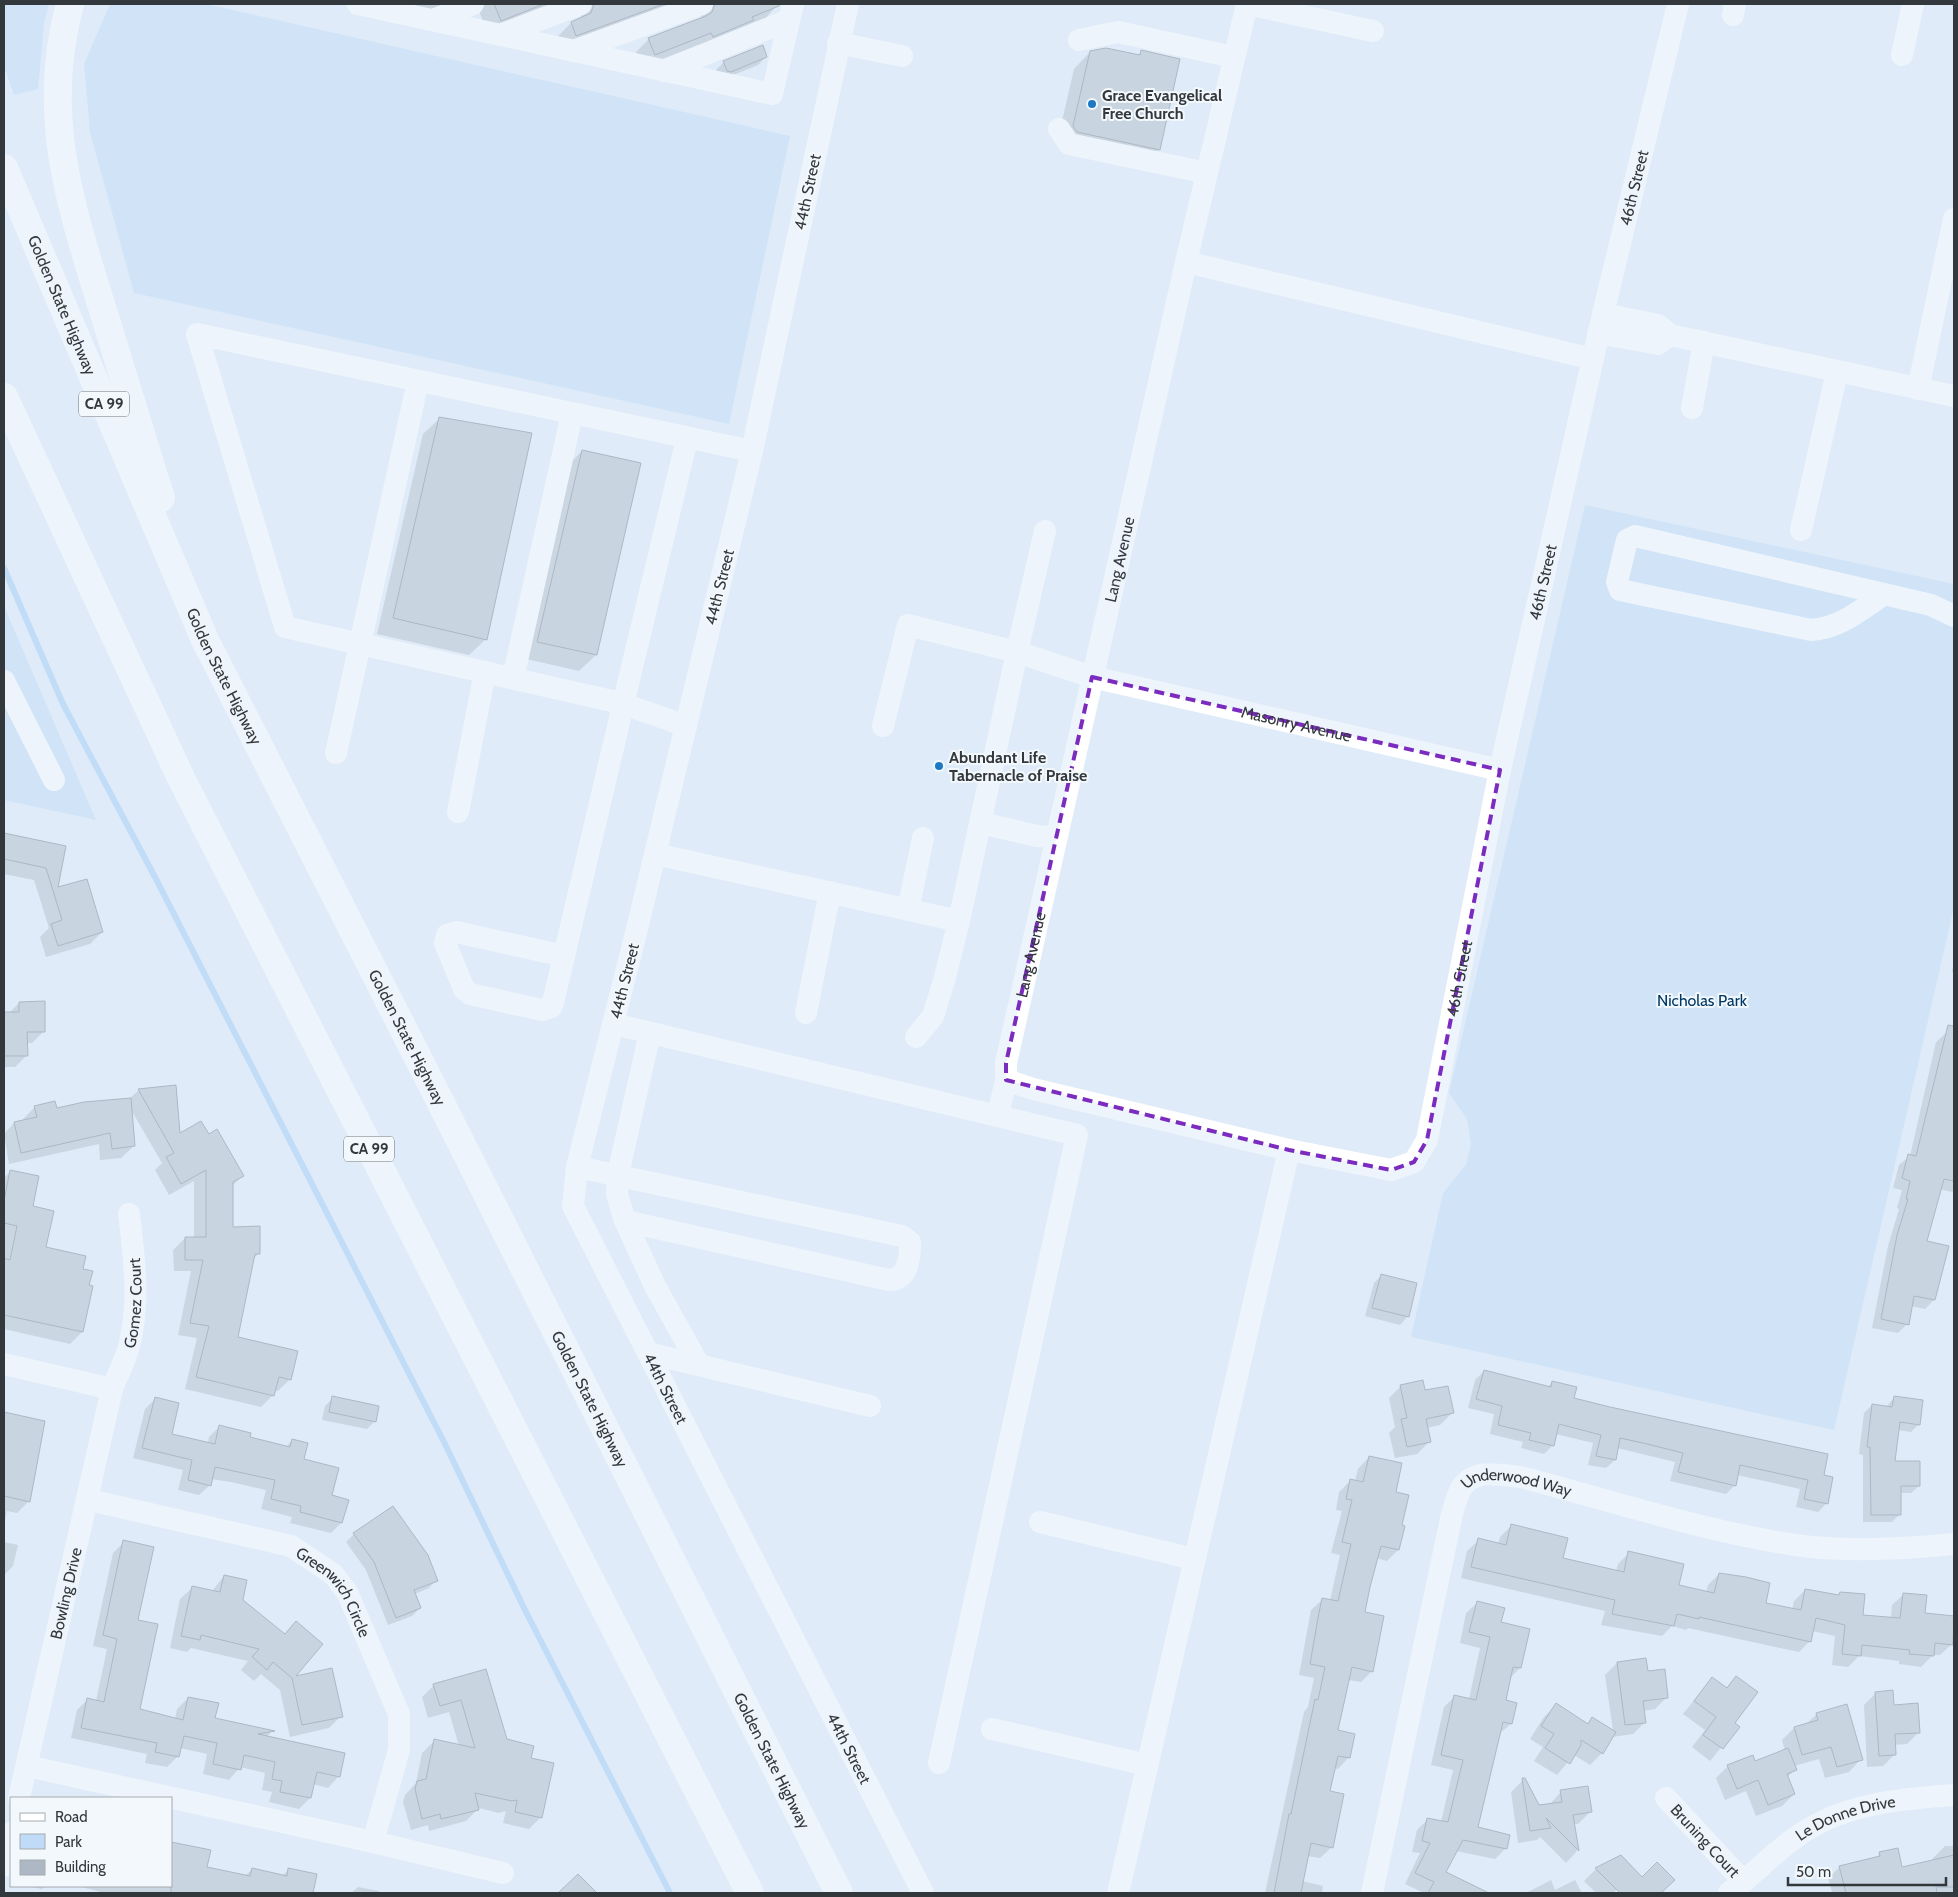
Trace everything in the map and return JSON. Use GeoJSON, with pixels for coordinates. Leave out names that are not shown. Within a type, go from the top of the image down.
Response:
{"type":"FeatureCollection","features":[{"type":"Feature","properties":{"kind":"highway"},"geometry":{"type":"LineString","coordinates":[[70,4],[62,34],[56,102],[63,170],[88,262],[205,640]]}},
{"type":"Feature","properties":{"kind":"highway","name":"Golden State Highway"},"geometry":{"type":"LineString","coordinates":[[4,168],[205,640],[454,1127],[840,1893]]}},
{"type":"Feature","properties":{"kind":"highway","name":"CA 99"},"geometry":{"type":"LineString","coordinates":[[4,397],[181,778],[750,1893]]}},
{"type":"Feature","properties":{"kind":"street"},"geometry":{"type":"LineString","coordinates":[[358,4],[772,94],[791,12]]}},
{"type":"Feature","properties":{"kind":"street"},"geometry":{"type":"LineString","coordinates":[[433,20],[473,4]]}},
{"type":"Feature","properties":{"kind":"street"},"geometry":{"type":"LineString","coordinates":[[500,35],[581,4]]}},
{"type":"Feature","properties":{"kind":"street"},"geometry":{"type":"LineString","coordinates":[[573,51],[702,4]]}},
{"type":"Feature","properties":{"kind":"street","name":"44th Street"},"geometry":{"type":"LineString","coordinates":[[848,4],[838,43],[752,451],[614,1024],[577,1167],[573,1206],[923,1893]]}},
{"type":"Feature","properties":{"kind":"street"},"geometry":{"type":"LineString","coordinates":[[1247,4],[1373,31]]}},
{"type":"Feature","properties":{"kind":"street","name":"Lang Avenue"},"geometry":{"type":"LineString","coordinates":[[998,1115],[1006,1080],[1006,1063],[1056,837],[1186,262],[1247,4]]}},
{"type":"Feature","properties":{"kind":"street","name":"46th Street"},"geometry":{"type":"LineString","coordinates":[[1289,1150],[1391,1170],[1414,1162],[1427,1140],[1500,770],[1601,323],[1678,4]]}},
{"type":"Feature","properties":{"kind":"street"},"geometry":{"type":"LineString","coordinates":[[1902,55],[1913,4]]}},
{"type":"Feature","properties":{"kind":"street"},"geometry":{"type":"LineString","coordinates":[[664,71],[791,12]]}},
{"type":"Feature","properties":{"kind":"street"},"geometry":{"type":"LineString","coordinates":[[1079,40],[1118,32],[1234,57]]}},
{"type":"Feature","properties":{"kind":"street"},"geometry":{"type":"LineString","coordinates":[[838,43],[902,56]]}},
{"type":"Feature","properties":{"kind":"street"},"geometry":{"type":"LineString","coordinates":[[1059,130],[1070,144],[1207,173]]}},
{"type":"Feature","properties":{"kind":"street"},"geometry":{"type":"LineString","coordinates":[[1918,389],[1954,218]]}},
{"type":"Feature","properties":{"kind":"street"},"geometry":{"type":"LineString","coordinates":[[1186,262],[1593,359]]}},
{"type":"Feature","properties":{"kind":"street"},"geometry":{"type":"LineString","coordinates":[[1601,323],[1658,326],[1670,335],[1954,396]]}},
{"type":"Feature","properties":{"kind":"street"},"geometry":{"type":"LineString","coordinates":[[686,726],[622,703],[285,626],[197,334],[687,439],[752,451]]}},
{"type":"Feature","properties":{"kind":"street"},"geometry":{"type":"LineString","coordinates":[[1692,408],[1704,342]]}},
{"type":"Feature","properties":{"kind":"street"},"geometry":{"type":"LineString","coordinates":[[1801,530],[1837,372]]}},
{"type":"Feature","properties":{"kind":"street"},"geometry":{"type":"LineString","coordinates":[[336,753],[418,381]]}},
{"type":"Feature","properties":{"kind":"street"},"geometry":{"type":"LineString","coordinates":[[513,678],[572,414]]}},
{"type":"Feature","properties":{"kind":"street"},"geometry":{"type":"LineString","coordinates":[[564,956],[456,932],[447,935],[445,943],[467,992],[542,1010],[551,1007],[564,956],[622,703],[687,439]]}},
{"type":"Feature","properties":{"kind":"street"},"geometry":{"type":"LineString","coordinates":[[916,1037],[933,1016],[959,921],[1045,531]]}},
{"type":"Feature","properties":{"kind":"street"},"geometry":{"type":"LineString","coordinates":[[1883,595],[1839,624],[1828,629],[1810,630],[1620,590],[1618,582],[1627,540],[1635,536],[1931,605],[1954,616]]}},
{"type":"Feature","properties":{"kind":"street"},"geometry":{"type":"LineString","coordinates":[[1839,624],[1844,585]]}},
{"type":"Feature","properties":{"kind":"street","name":"Masonry Avenue"},"geometry":{"type":"LineString","coordinates":[[883,726],[908,625],[1017,652],[1092,677],[1500,770]]}},
{"type":"Feature","properties":{"kind":"street"},"geometry":{"type":"LineString","coordinates":[[458,812],[485,672]]}},
{"type":"Feature","properties":{"kind":"street"},"geometry":{"type":"LineString","coordinates":[[4,681],[54,780]]}},
{"type":"Feature","properties":{"kind":"street"},"geometry":{"type":"LineString","coordinates":[[981,823],[1037,836],[1056,837]]}},
{"type":"Feature","properties":{"kind":"street"},"geometry":{"type":"LineString","coordinates":[[908,910],[923,838]]}},
{"type":"Feature","properties":{"kind":"street"},"geometry":{"type":"LineString","coordinates":[[655,854],[959,921]]}},
{"type":"Feature","properties":{"kind":"street"},"geometry":{"type":"LineString","coordinates":[[806,1013],[830,892]]}},
{"type":"Feature","properties":{"kind":"street"},"geometry":{"type":"LineString","coordinates":[[614,1024],[1077,1135],[939,1763]]}},
{"type":"Feature","properties":{"kind":"street"},"geometry":{"type":"LineString","coordinates":[[650,1032],[618,1174],[617,1194],[625,1222],[655,1286],[699,1365]]}},
{"type":"Feature","properties":{"kind":"street"},"geometry":{"type":"LineString","coordinates":[[1006,1080],[1033,1089],[1289,1150],[1118,1893]]}},
{"type":"Feature","properties":{"kind":"street"},"geometry":{"type":"LineString","coordinates":[[577,1167],[618,1174],[902,1236],[910,1242],[910,1247],[904,1274],[900,1278],[890,1280],[625,1222]]}},
{"type":"Feature","properties":{"kind":"street","name":"Gomez Court"},"geometry":{"type":"LineString","coordinates":[[112,1389],[130,1343],[134,1319],[135,1260],[129,1214]]}},
{"type":"Feature","properties":{"kind":"street"},"geometry":{"type":"LineString","coordinates":[[648,1353],[870,1406]]}},
{"type":"Feature","properties":{"kind":"street"},"geometry":{"type":"LineString","coordinates":[[4,1364],[112,1389]]}},
{"type":"Feature","properties":{"kind":"street","name":"Bowling Drive"},"geometry":{"type":"LineString","coordinates":[[19,1797],[89,1500],[112,1389]]}},
{"type":"Feature","properties":{"kind":"street","name":"Underwood Way"},"geometry":{"type":"LineString","coordinates":[[1372,1893],[1452,1514],[1462,1488],[1474,1476],[1492,1473],[1521,1477],[1745,1536],[1803,1546],[1890,1549],[1954,1544]]}},
{"type":"Feature","properties":{"kind":"street","name":"Greenwich Circle"},"geometry":{"type":"LineString","coordinates":[[89,1500],[291,1546],[333,1574],[347,1592],[399,1714],[398,1750],[373,1842]]}},
{"type":"Feature","properties":{"kind":"street"},"geometry":{"type":"LineString","coordinates":[[1040,1522],[1194,1558]]}},
{"type":"Feature","properties":{"kind":"street"},"geometry":{"type":"LineString","coordinates":[[992,1729],[1147,1765]]}},
{"type":"Feature","properties":{"kind":"street"},"geometry":{"type":"LineString","coordinates":[[27,1766],[168,1797]]}},
{"type":"Feature","properties":{"kind":"street","name":"Le Donne Drive"},"geometry":{"type":"LineString","coordinates":[[1737,1888],[1790,1841],[1831,1817],[1878,1803],[1954,1795]]}},
{"type":"Feature","properties":{"kind":"street"},"geometry":{"type":"LineString","coordinates":[[172,1798],[503,1873]]}},
{"type":"Feature","properties":{"kind":"street","name":"Bruning Court"},"geometry":{"type":"LineString","coordinates":[[1666,1798],[1737,1888]]}},
{"type":"Feature","properties":{"kind":"street"},"geometry":{"type":"LineString","coordinates":[[4,1866],[10,1838]]}},
{"type":"Feature","properties":{"kind":"highlighted area"},"geometry":{"type":"Polygon","coordinates":[[[1092,677],[1500,770],[1427,1140],[1414,1162],[1391,1170],[1289,1150],[1006,1080],[1006,1063],[1092,677]]]}},
{"type":"Feature","properties":{"kind":"green space"},"geometry":{"type":"Polygon","coordinates":[[[4,4],[49,4],[44,23],[38,89],[14,95],[4,66],[4,4]]]}},
{"type":"Feature","properties":{"kind":"green space"},"geometry":{"type":"Polygon","coordinates":[[[110,4],[206,4],[790,136],[729,424],[134,293],[90,132],[84,64],[110,4]]]}},
{"type":"Feature","properties":{"kind":"green space","name":"Nicholas Park"},"geometry":{"type":"Polygon","coordinates":[[[1585,505],[1954,584],[1954,907],[1834,1430],[1411,1337],[1443,1193],[1466,1165],[1471,1144],[1467,1119],[1449,1093],[1585,505]]]}},
{"type":"Feature","properties":{"kind":"green space"},"geometry":{"type":"Polygon","coordinates":[[[4,606],[96,820],[4,800],[4,606]]]}},
{"type":"Feature","properties":{"kind":"building"},"geometry":{"type":"Polygon","coordinates":[[[494,4],[544,4],[501,21],[494,4]]]}},
{"type":"Feature","properties":{"kind":"building"},"geometry":{"type":"Polygon","coordinates":[[[594,4],[664,4],[576,36],[571,22],[591,13],[594,4]]]}},
{"type":"Feature","properties":{"kind":"building"},"geometry":{"type":"Polygon","coordinates":[[[715,4],[780,4],[752,17],[754,20],[713,37],[711,33],[655,55],[648,38],[706,16],[712,12],[715,4]]]}},
{"type":"Feature","properties":{"kind":"building"},"geometry":{"type":"Polygon","coordinates":[[[763,45],[767,57],[731,72],[727,71],[723,61],[763,45]]]}},
{"type":"Feature","properties":{"kind":"building"},"geometry":{"type":"Polygon","coordinates":[[[1106,48],[1140,55],[1141,50],[1180,59],[1160,150],[1077,132],[1073,126],[1090,51],[1106,48]]]}},
{"type":"Feature","properties":{"kind":"building"},"geometry":{"type":"Polygon","coordinates":[[[439,417],[532,433],[487,640],[393,618],[439,417]]]}},
{"type":"Feature","properties":{"kind":"building"},"geometry":{"type":"Polygon","coordinates":[[[582,450],[641,463],[597,655],[537,642],[582,450]]]}},
{"type":"Feature","properties":{"kind":"building"},"geometry":{"type":"Polygon","coordinates":[[[4,833],[66,846],[58,887],[87,879],[103,932],[58,946],[51,924],[62,920],[46,868],[4,859],[4,833]]]}},
{"type":"Feature","properties":{"kind":"building"},"geometry":{"type":"Polygon","coordinates":[[[45,1001],[45,1032],[27,1032],[28,1056],[4,1056],[4,1012],[19,1012],[19,1002],[45,1001]]]}},
{"type":"Feature","properties":{"kind":"building"},"geometry":{"type":"Polygon","coordinates":[[[1948,1025],[1954,1026],[1954,1181],[1944,1179],[1927,1241],[1949,1246],[1935,1300],[1914,1296],[1909,1325],[1881,1319],[1897,1235],[1908,1199],[1906,1199],[1910,1181],[1902,1178],[1908,1154],[1916,1156],[1948,1025]]]}},
{"type":"Feature","properties":{"kind":"building"},"geometry":{"type":"Polygon","coordinates":[[[176,1085],[180,1133],[201,1121],[209,1134],[217,1129],[244,1176],[233,1182],[233,1227],[260,1226],[260,1254],[255,1254],[238,1337],[298,1351],[291,1380],[279,1377],[274,1396],[196,1377],[209,1326],[190,1323],[203,1260],[185,1260],[185,1237],[206,1237],[206,1170],[181,1184],[166,1157],[174,1153],[138,1089],[176,1085]]]}},
{"type":"Feature","properties":{"kind":"building"},"geometry":{"type":"Polygon","coordinates":[[[131,1098],[135,1146],[112,1149],[110,1133],[21,1153],[14,1122],[37,1117],[34,1106],[55,1101],[57,1108],[84,1102],[131,1098]]]}},
{"type":"Feature","properties":{"kind":"building"},"geometry":{"type":"Polygon","coordinates":[[[10,1170],[39,1176],[33,1206],[54,1211],[46,1247],[86,1256],[83,1269],[93,1271],[89,1285],[93,1286],[83,1332],[4,1315],[4,1258],[10,1260],[17,1226],[4,1223],[4,1201],[10,1170]]]}},
{"type":"Feature","properties":{"kind":"building"},"geometry":{"type":"Polygon","coordinates":[[[1381,1274],[1417,1283],[1409,1317],[1372,1308],[1381,1274]]]}},
{"type":"Feature","properties":{"kind":"building"},"geometry":{"type":"Polygon","coordinates":[[[1484,1370],[1551,1387],[1552,1381],[1577,1387],[1574,1398],[1610,1407],[1828,1454],[1824,1475],[1833,1477],[1828,1504],[1804,1499],[1808,1480],[1740,1465],[1736,1486],[1678,1472],[1683,1453],[1620,1438],[1616,1460],[1596,1456],[1601,1435],[1559,1424],[1554,1446],[1529,1440],[1531,1433],[1498,1425],[1502,1406],[1476,1399],[1484,1370]]]}},
{"type":"Feature","properties":{"kind":"building"},"geometry":{"type":"Polygon","coordinates":[[[1423,1380],[1425,1390],[1448,1386],[1454,1413],[1426,1419],[1431,1442],[1407,1447],[1401,1419],[1407,1418],[1400,1385],[1423,1380]]]}},
{"type":"Feature","properties":{"kind":"building"},"geometry":{"type":"Polygon","coordinates":[[[332,1396],[379,1406],[376,1422],[329,1412],[332,1396]]]}},
{"type":"Feature","properties":{"kind":"building"},"geometry":{"type":"Polygon","coordinates":[[[1894,1396],[1923,1400],[1920,1425],[1900,1422],[1895,1461],[1920,1461],[1920,1486],[1901,1486],[1901,1515],[1871,1515],[1870,1447],[1867,1447],[1872,1404],[1892,1407],[1894,1396]]]}},
{"type":"Feature","properties":{"kind":"building"},"geometry":{"type":"Polygon","coordinates":[[[155,1397],[179,1403],[172,1434],[215,1444],[219,1425],[251,1433],[250,1437],[290,1447],[292,1439],[308,1443],[304,1459],[339,1468],[332,1495],[349,1500],[342,1523],[300,1512],[301,1506],[271,1499],[275,1480],[215,1467],[211,1486],[188,1480],[192,1460],[142,1448],[155,1397]]]}},
{"type":"Feature","properties":{"kind":"building"},"geometry":{"type":"Polygon","coordinates":[[[4,1412],[45,1421],[30,1502],[4,1496],[4,1412]]]}},
{"type":"Feature","properties":{"kind":"building"},"geometry":{"type":"Polygon","coordinates":[[[1369,1456],[1402,1463],[1396,1492],[1409,1495],[1402,1525],[1405,1526],[1399,1550],[1381,1546],[1370,1587],[1365,1612],[1384,1616],[1373,1672],[1352,1667],[1338,1730],[1355,1734],[1350,1758],[1338,1756],[1330,1791],[1344,1794],[1333,1848],[1311,1843],[1301,1893],[1274,1893],[1289,1814],[1291,1814],[1315,1699],[1318,1700],[1325,1667],[1310,1664],[1322,1598],[1338,1601],[1351,1544],[1342,1542],[1352,1500],[1346,1499],[1350,1479],[1363,1482],[1369,1456]]]}},
{"type":"Feature","properties":{"kind":"building"},"geometry":{"type":"Polygon","coordinates":[[[393,1506],[428,1555],[438,1581],[414,1590],[421,1608],[396,1618],[374,1562],[353,1533],[393,1506]]]}},
{"type":"Feature","properties":{"kind":"building"},"geometry":{"type":"Polygon","coordinates":[[[1511,1524],[1568,1538],[1563,1558],[1624,1572],[1628,1551],[1684,1564],[1679,1585],[1714,1593],[1719,1573],[1746,1577],[1770,1583],[1766,1603],[1801,1610],[1805,1589],[1839,1595],[1840,1592],[1865,1594],[1863,1615],[1900,1618],[1903,1593],[1927,1595],[1925,1613],[1954,1616],[1953,1645],[1935,1643],[1934,1656],[1909,1654],[1910,1650],[1862,1645],[1861,1656],[1842,1654],[1845,1625],[1816,1618],[1811,1642],[1699,1617],[1699,1619],[1677,1614],[1674,1626],[1612,1614],[1615,1600],[1471,1567],[1478,1538],[1506,1545],[1511,1524]]]}},
{"type":"Feature","properties":{"kind":"building"},"geometry":{"type":"Polygon","coordinates":[[[123,1540],[154,1547],[138,1620],[158,1624],[140,1709],[183,1720],[188,1697],[219,1703],[215,1718],[275,1731],[258,1734],[345,1753],[340,1777],[317,1772],[311,1798],[280,1792],[282,1781],[272,1779],[275,1762],[244,1755],[241,1770],[213,1764],[217,1743],[184,1736],[179,1757],[155,1752],[157,1743],[81,1728],[87,1698],[104,1702],[117,1639],[103,1635],[123,1540]]]}},
{"type":"Feature","properties":{"kind":"building"},"geometry":{"type":"Polygon","coordinates":[[[224,1575],[247,1580],[243,1600],[285,1634],[296,1621],[323,1644],[296,1676],[332,1668],[343,1717],[302,1725],[292,1678],[273,1662],[267,1670],[252,1657],[259,1649],[201,1635],[200,1640],[181,1636],[192,1586],[220,1592],[224,1575]]]}},
{"type":"Feature","properties":{"kind":"building"},"geometry":{"type":"Polygon","coordinates":[[[1477,1601],[1505,1608],[1501,1622],[1530,1629],[1521,1668],[1513,1667],[1506,1700],[1517,1703],[1512,1724],[1503,1722],[1478,1827],[1510,1835],[1507,1849],[1463,1840],[1446,1872],[1489,1893],[1428,1893],[1434,1882],[1415,1873],[1430,1843],[1422,1841],[1427,1818],[1448,1822],[1463,1760],[1441,1755],[1454,1695],[1476,1700],[1490,1637],[1469,1632],[1477,1601]]]}},
{"type":"Feature","properties":{"kind":"building"},"geometry":{"type":"Polygon","coordinates":[[[1646,1658],[1648,1671],[1665,1669],[1668,1698],[1643,1701],[1646,1723],[1625,1725],[1617,1662],[1646,1658]]]}},
{"type":"Feature","properties":{"kind":"building"},"geometry":{"type":"Polygon","coordinates":[[[486,1669],[507,1739],[534,1746],[531,1758],[554,1763],[542,1818],[515,1812],[517,1800],[512,1801],[475,1793],[479,1810],[441,1819],[440,1814],[422,1819],[415,1789],[417,1781],[426,1779],[434,1739],[475,1748],[461,1700],[440,1706],[433,1684],[486,1669]]]}},
{"type":"Feature","properties":{"kind":"building"},"geometry":{"type":"Polygon","coordinates":[[[1736,1676],[1758,1692],[1735,1723],[1740,1727],[1723,1749],[1703,1735],[1716,1717],[1694,1701],[1712,1677],[1727,1688],[1736,1676]]]}},
{"type":"Feature","properties":{"kind":"building"},"geometry":{"type":"Polygon","coordinates":[[[1893,1690],[1894,1705],[1918,1703],[1920,1733],[1895,1734],[1896,1755],[1879,1756],[1875,1692],[1893,1690]]]}},
{"type":"Feature","properties":{"kind":"building"},"geometry":{"type":"Polygon","coordinates":[[[1556,1703],[1588,1724],[1592,1717],[1616,1732],[1603,1754],[1581,1740],[1581,1745],[1570,1764],[1545,1748],[1554,1734],[1541,1726],[1556,1703]]]}},
{"type":"Feature","properties":{"kind":"building"},"geometry":{"type":"Polygon","coordinates":[[[1847,1704],[1863,1760],[1837,1767],[1831,1747],[1802,1755],[1794,1727],[1818,1720],[1816,1713],[1847,1704]]]}},
{"type":"Feature","properties":{"kind":"building"},"geometry":{"type":"Polygon","coordinates":[[[1788,1748],[1797,1770],[1787,1774],[1795,1794],[1768,1805],[1758,1780],[1737,1789],[1727,1765],[1753,1755],[1755,1761],[1788,1748]]]}},
{"type":"Feature","properties":{"kind":"building"},"geometry":{"type":"Polygon","coordinates":[[[1522,1778],[1525,1778],[1539,1805],[1562,1802],[1560,1790],[1588,1786],[1592,1812],[1573,1815],[1579,1851],[1546,1818],[1551,1828],[1530,1831],[1522,1778]]]}},
{"type":"Feature","properties":{"kind":"building"},"geometry":{"type":"Polygon","coordinates":[[[172,1842],[211,1850],[207,1867],[250,1876],[252,1868],[287,1876],[288,1868],[317,1874],[313,1893],[171,1893],[172,1842]]]}},
{"type":"Feature","properties":{"kind":"building"},"geometry":{"type":"Polygon","coordinates":[[[1898,1848],[1902,1867],[1954,1855],[1954,1887],[1936,1887],[1937,1893],[1846,1893],[1839,1866],[1880,1856],[1879,1852],[1898,1848]]]}},
{"type":"Feature","properties":{"kind":"building"},"geometry":{"type":"Polygon","coordinates":[[[1621,1855],[1642,1877],[1657,1862],[1675,1880],[1661,1893],[1620,1893],[1595,1868],[1621,1855]]]}},
{"type":"Feature","properties":{"kind":"building"},"geometry":{"type":"Polygon","coordinates":[[[578,1874],[597,1893],[558,1893],[578,1874]]]}},
{"type":"Feature","properties":{"kind":"waterway"},"geometry":{"type":"LineString","coordinates":[[4,568],[63,704],[156,879],[444,1442],[525,1610],[670,1893]]}},
{"type":"Feature","properties":{"kind":"place","name":"Grace Evangelical Free Church"},"geometry":{"type":"Point","coordinates":[1092,104]}},
{"type":"Feature","properties":{"kind":"place","name":"Abundant Life Tabernacle of Praise"},"geometry":{"type":"Point","coordinates":[939,766]}}]}
